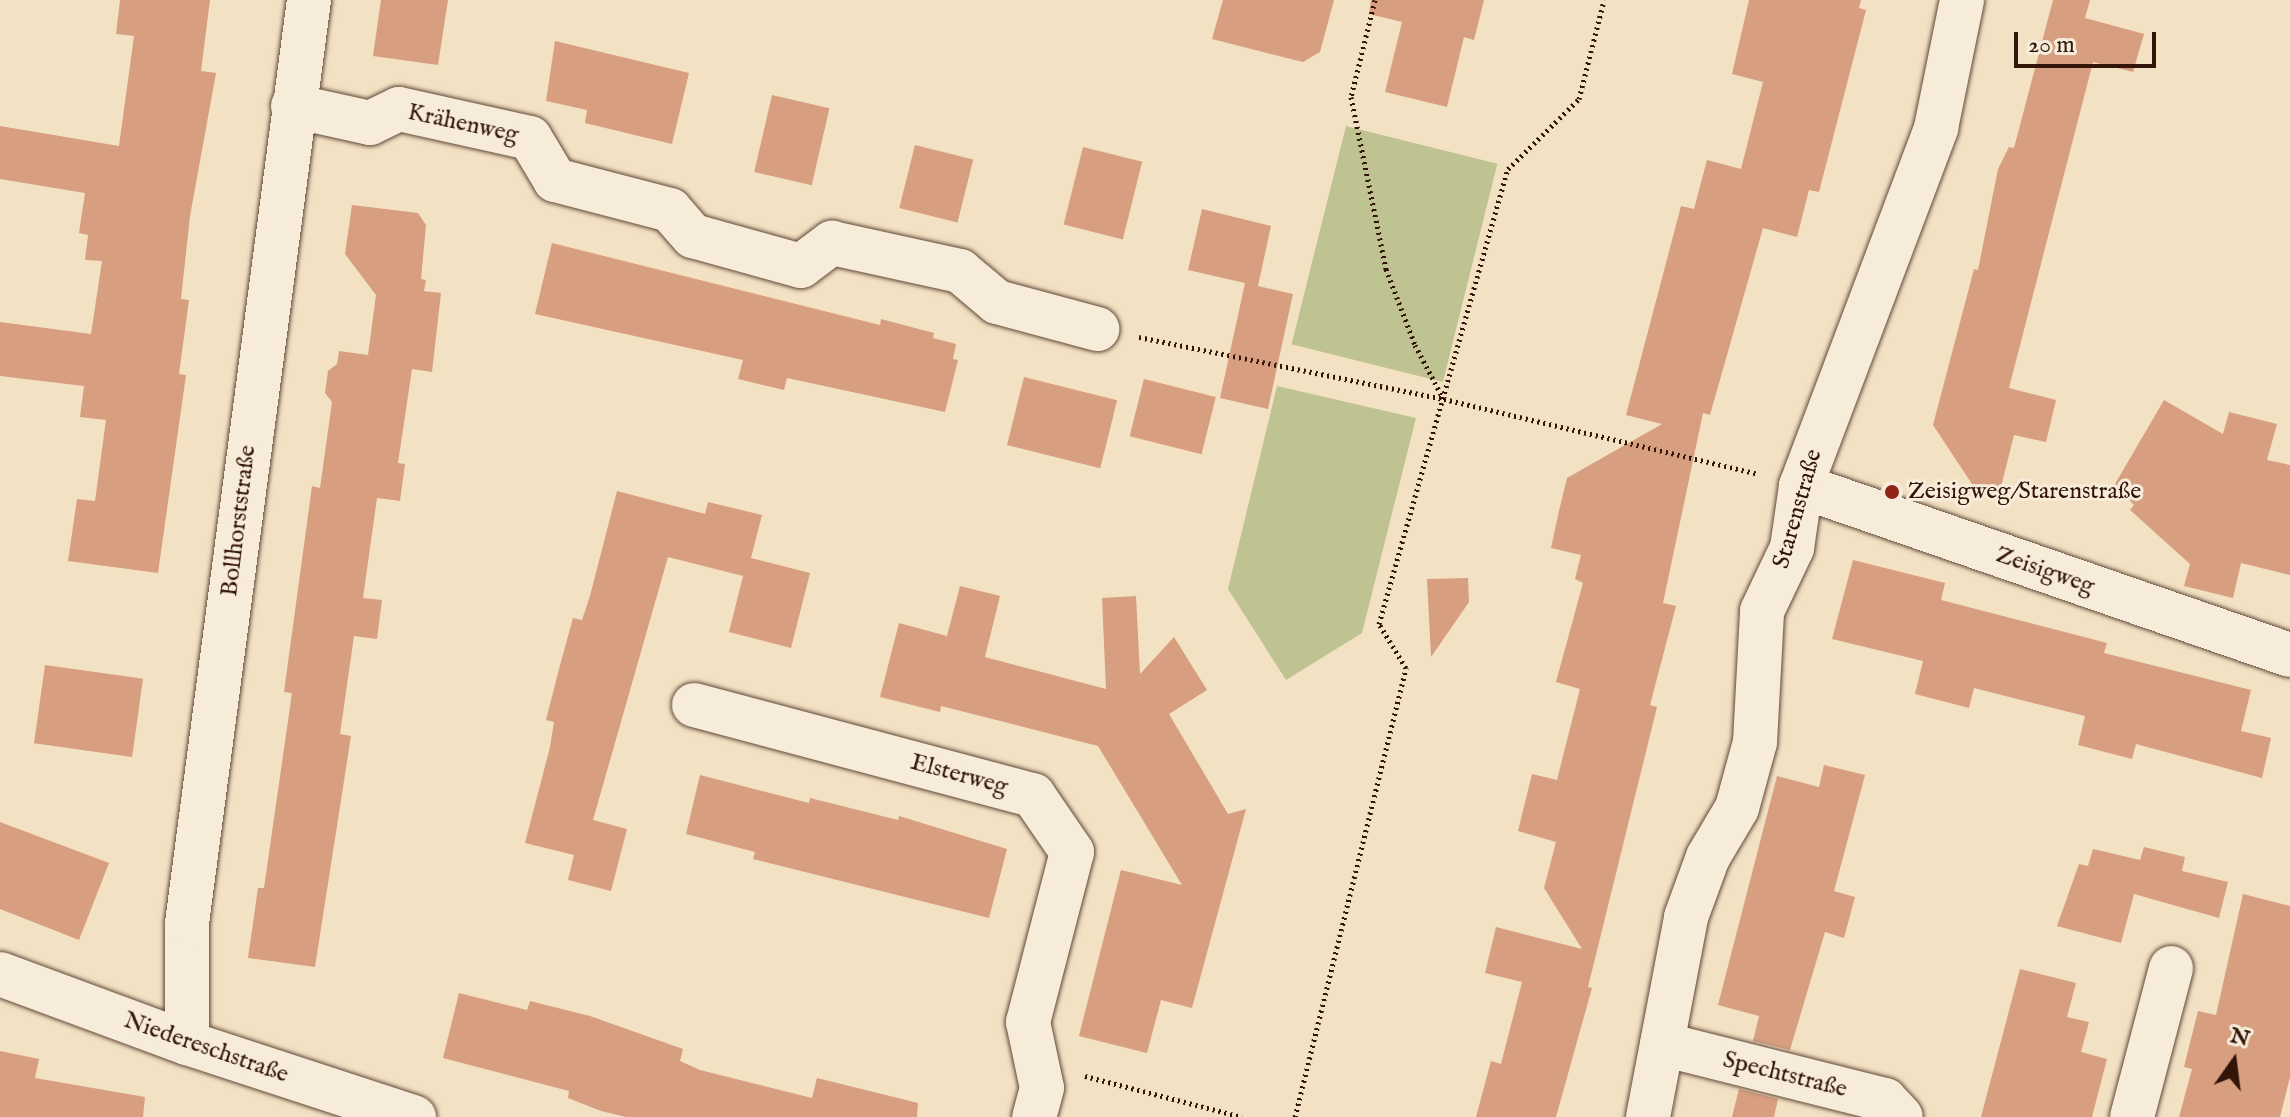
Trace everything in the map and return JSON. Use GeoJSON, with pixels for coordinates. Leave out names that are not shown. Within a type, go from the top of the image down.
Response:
{"type":"FeatureCollection","features":[{"type":"Feature","properties":{"kind":"street","name":"Bollhorststraße"},"geometry":{"type":"LineString","coordinates":[[187,1043],[187,923],[309,0]]}},
{"type":"Feature","properties":{"kind":"street","name":"Starenstraße"},"geometry":{"type":"LineString","coordinates":[[1648,1117],[1686,917],[1708,857],[1737,808],[1755,742],[1762,611],[1792,548],[1801,486],[1936,128],[1962,0]]}},
{"type":"Feature","properties":{"kind":"street","name":"Krähenweg"},"geometry":{"type":"LineString","coordinates":[[293,106],[370,123],[399,109],[530,138],[555,180],[670,210],[693,236],[801,266],[832,243],[960,271],[997,302],[1097,329]]}},
{"type":"Feature","properties":{"kind":"street","name":"Zeisigweg"},"geometry":{"type":"LineString","coordinates":[[1801,486],[2290,655]]}},
{"type":"Feature","properties":{"kind":"street","name":"Elsterweg"},"geometry":{"type":"LineString","coordinates":[[694,705],[1033,795],[1072,852],[1028,1022],[1042,1088],[1034,1117]]}},
{"type":"Feature","properties":{"kind":"street"},"geometry":{"type":"LineString","coordinates":[[2132,1117],[2171,968]]}},
{"type":"Feature","properties":{"kind":"street","name":"Niedereschstraße"},"geometry":{"type":"LineString","coordinates":[[0,974],[187,1043],[414,1117]]}},
{"type":"Feature","properties":{"kind":"street","name":"Spechtstraße"},"geometry":{"type":"LineString","coordinates":[[1662,1044],[1885,1100],[1901,1117]]}},
{"type":"Feature","properties":{"kind":"path"},"geometry":{"type":"LineString","coordinates":[[1375,0],[1351,97],[1386,269],[1415,345],[1444,399]]}},
{"type":"Feature","properties":{"kind":"path"},"geometry":{"type":"LineString","coordinates":[[1295,1117],[1406,668],[1379,624],[1508,169],[1579,99],[1604,0]]}},
{"type":"Feature","properties":{"kind":"path"},"geometry":{"type":"LineString","coordinates":[[1097,329],[1444,399],[1801,486]]}},
{"type":"Feature","properties":{"kind":"path"},"geometry":{"type":"LineString","coordinates":[[1036,1063],[1242,1117]]}},
{"type":"Feature","properties":{"kind":"green space"},"geometry":{"type":"Polygon","coordinates":[[[1346,126],[1497,164],[1443,382],[1292,344],[1346,126]]]}},
{"type":"Feature","properties":{"kind":"green space"},"geometry":{"type":"Polygon","coordinates":[[[1277,386],[1416,418],[1362,633],[1286,680],[1228,589],[1277,386]]]}},
{"type":"Feature","properties":{"kind":"building"},"geometry":{"type":"Polygon","coordinates":[[[120,0],[210,0],[201,71],[216,73],[190,216],[181,299],[189,300],[179,374],[186,375],[158,573],[68,561],[77,499],[95,501],[106,420],[80,417],[84,386],[0,376],[0,322],[91,334],[102,261],[85,260],[88,235],[79,233],[85,193],[0,179],[0,126],[119,146],[134,36],[116,34],[120,0]]]}},
{"type":"Feature","properties":{"kind":"building"},"geometry":{"type":"Polygon","coordinates":[[[381,0],[448,0],[438,65],[373,56],[381,0]]]}},
{"type":"Feature","properties":{"kind":"building"},"geometry":{"type":"Polygon","coordinates":[[[1223,0],[1334,0],[1320,52],[1303,62],[1212,39],[1223,0]]]}},
{"type":"Feature","properties":{"kind":"building"},"geometry":{"type":"Polygon","coordinates":[[[1371,0],[1484,0],[1474,40],[1464,37],[1447,107],[1385,92],[1402,22],[1369,14],[1371,0]]]}},
{"type":"Feature","properties":{"kind":"building"},"geometry":{"type":"Polygon","coordinates":[[[1749,0],[1861,0],[1859,8],[1866,10],[1819,192],[1809,190],[1797,237],[1763,228],[1710,415],[1703,413],[1663,603],[1676,606],[1650,705],[1657,707],[1588,987],[1592,988],[1556,1117],[1476,1117],[1491,1061],[1501,1064],[1522,982],[1485,973],[1496,927],[1582,949],[1544,888],[1556,842],[1518,831],[1532,774],[1557,780],[1580,689],[1556,682],[1583,583],[1575,579],[1581,555],[1551,548],[1567,478],[1662,424],[1626,415],[1681,206],[1694,209],[1707,160],[1741,169],[1763,82],[1732,74],[1749,0]]]}},
{"type":"Feature","properties":{"kind":"building"},"geometry":{"type":"Polygon","coordinates":[[[2053,0],[2090,0],[2085,18],[2144,34],[2133,72],[2093,62],[2009,388],[2056,400],[2046,442],[2014,435],[2000,491],[1972,484],[1933,425],[1974,269],[1978,270],[1998,169],[2009,147],[2014,148],[2053,0]]]}},
{"type":"Feature","properties":{"kind":"building"},"geometry":{"type":"Polygon","coordinates":[[[555,41],[689,73],[672,144],[585,123],[587,110],[546,101],[555,41]]]}},
{"type":"Feature","properties":{"kind":"building"},"geometry":{"type":"Polygon","coordinates":[[[772,95],[829,108],[812,185],[754,172],[772,95]]]}},
{"type":"Feature","properties":{"kind":"building"},"geometry":{"type":"Polygon","coordinates":[[[915,145],[973,160],[957,223],[899,208],[915,145]]]}},
{"type":"Feature","properties":{"kind":"building"},"geometry":{"type":"Polygon","coordinates":[[[1083,147],[1142,162],[1123,239],[1064,225],[1083,147]]]}},
{"type":"Feature","properties":{"kind":"building"},"geometry":{"type":"Polygon","coordinates":[[[352,205],[418,213],[426,225],[421,279],[426,280],[424,291],[441,293],[432,372],[412,369],[398,463],[405,464],[400,501],[377,498],[363,598],[382,600],[377,639],[354,636],[340,734],[351,736],[315,967],[248,958],[258,888],[264,888],[292,693],[284,692],[312,486],[320,488],[332,402],[325,393],[328,371],[337,364],[339,351],[368,355],[376,295],[345,254],[352,205]]]}},
{"type":"Feature","properties":{"kind":"building"},"geometry":{"type":"Polygon","coordinates":[[[1202,209],[1271,226],[1258,286],[1293,294],[1268,409],[1220,398],[1245,283],[1188,270],[1202,209]]]}},
{"type":"Feature","properties":{"kind":"building"},"geometry":{"type":"Polygon","coordinates":[[[552,243],[880,325],[881,319],[934,333],[933,338],[956,344],[953,359],[958,360],[945,412],[787,378],[784,390],[738,379],[743,360],[535,314],[552,243]]]}},
{"type":"Feature","properties":{"kind":"building"},"geometry":{"type":"Polygon","coordinates":[[[1024,377],[1117,400],[1100,468],[1007,445],[1024,377]]]}},
{"type":"Feature","properties":{"kind":"building"},"geometry":{"type":"Polygon","coordinates":[[[1144,379],[1216,397],[1202,454],[1130,436],[1144,379]]]}},
{"type":"Feature","properties":{"kind":"building"},"geometry":{"type":"Polygon","coordinates":[[[2164,400],[2223,434],[2229,412],[2277,424],[2267,460],[2290,465],[2290,575],[2241,563],[2233,598],[2184,586],[2190,564],[2130,510],[2134,505],[2115,484],[2164,400]]]}},
{"type":"Feature","properties":{"kind":"building"},"geometry":{"type":"Polygon","coordinates":[[[617,491],[705,514],[708,502],[762,515],[751,558],[810,573],[791,648],[729,632],[743,576],[668,557],[593,820],[627,829],[611,891],[568,880],[574,855],[525,843],[550,747],[554,722],[546,720],[559,669],[573,618],[582,620],[590,596],[617,491]]]}},
{"type":"Feature","properties":{"kind":"building"},"geometry":{"type":"Polygon","coordinates":[[[1853,560],[1945,583],[1941,600],[2107,643],[2104,653],[2251,690],[2241,731],[2271,738],[2262,778],[2136,744],[2132,759],[2078,745],[2085,716],[1974,688],[1969,708],[1915,694],[1923,661],[1832,639],[1853,560]]]}},
{"type":"Feature","properties":{"kind":"building"},"geometry":{"type":"Polygon","coordinates":[[[1468,578],[1469,602],[1431,657],[1427,579],[1468,578]]]}},
{"type":"Feature","properties":{"kind":"building"},"geometry":{"type":"Polygon","coordinates":[[[960,586],[1000,596],[985,657],[1106,689],[1102,598],[1136,596],[1140,674],[1174,637],[1207,690],[1169,714],[1228,814],[1246,809],[1192,1008],[1161,1000],[1147,1053],[1079,1036],[1121,870],[1182,885],[1098,746],[941,706],[940,712],[880,697],[899,623],[947,636],[960,586]]]}},
{"type":"Feature","properties":{"kind":"building"},"geometry":{"type":"Polygon","coordinates":[[[45,665],[143,679],[132,757],[34,743],[45,665]]]}},
{"type":"Feature","properties":{"kind":"building"},"geometry":{"type":"Polygon","coordinates":[[[1824,765],[1865,775],[1834,891],[1855,897],[1844,938],[1825,932],[1790,1050],[1753,1041],[1759,1016],[1718,1005],[1777,776],[1819,787],[1824,765]]]}},
{"type":"Feature","properties":{"kind":"building"},"geometry":{"type":"Polygon","coordinates":[[[700,775],[809,803],[810,798],[898,820],[899,816],[1007,849],[989,918],[753,859],[755,852],[686,834],[700,775]]]}},
{"type":"Feature","properties":{"kind":"building"},"geometry":{"type":"Polygon","coordinates":[[[0,822],[109,863],[79,940],[0,909],[0,822]]]}},
{"type":"Feature","properties":{"kind":"building"},"geometry":{"type":"Polygon","coordinates":[[[2144,847],[2185,857],[2182,871],[2228,882],[2219,918],[2134,894],[2121,943],[2057,926],[2079,864],[2088,866],[2093,849],[2140,860],[2144,847]]]}},
{"type":"Feature","properties":{"kind":"building"},"geometry":{"type":"Polygon","coordinates":[[[2243,894],[2290,906],[2290,1077],[2280,1117],[2179,1117],[2192,1069],[2184,1067],[2198,1011],[2216,1015],[2243,894]]]}},
{"type":"Feature","properties":{"kind":"building"},"geometry":{"type":"Polygon","coordinates":[[[2020,969],[2076,983],[2067,1017],[2089,1022],[2081,1052],[2107,1059],[2092,1117],[1981,1117],[2020,969]]]}},
{"type":"Feature","properties":{"kind":"building"},"geometry":{"type":"Polygon","coordinates":[[[459,993],[527,1010],[530,1001],[590,1016],[683,1049],[680,1061],[700,1070],[812,1098],[817,1078],[918,1103],[917,1117],[626,1117],[601,1111],[568,1098],[569,1091],[443,1058],[459,993]]]}},
{"type":"Feature","properties":{"kind":"building"},"geometry":{"type":"Polygon","coordinates":[[[0,1051],[39,1059],[35,1078],[145,1097],[143,1117],[0,1117],[0,1051]]]}},
{"type":"Feature","properties":{"kind":"building"},"geometry":{"type":"Polygon","coordinates":[[[1739,1089],[1778,1099],[1774,1117],[1732,1117],[1739,1089]]]}},
{"type":"Feature","properties":{"kind":"place","name":"Zeisigweg/Starenstraße"},"geometry":{"type":"Point","coordinates":[1892,492]}}]}
